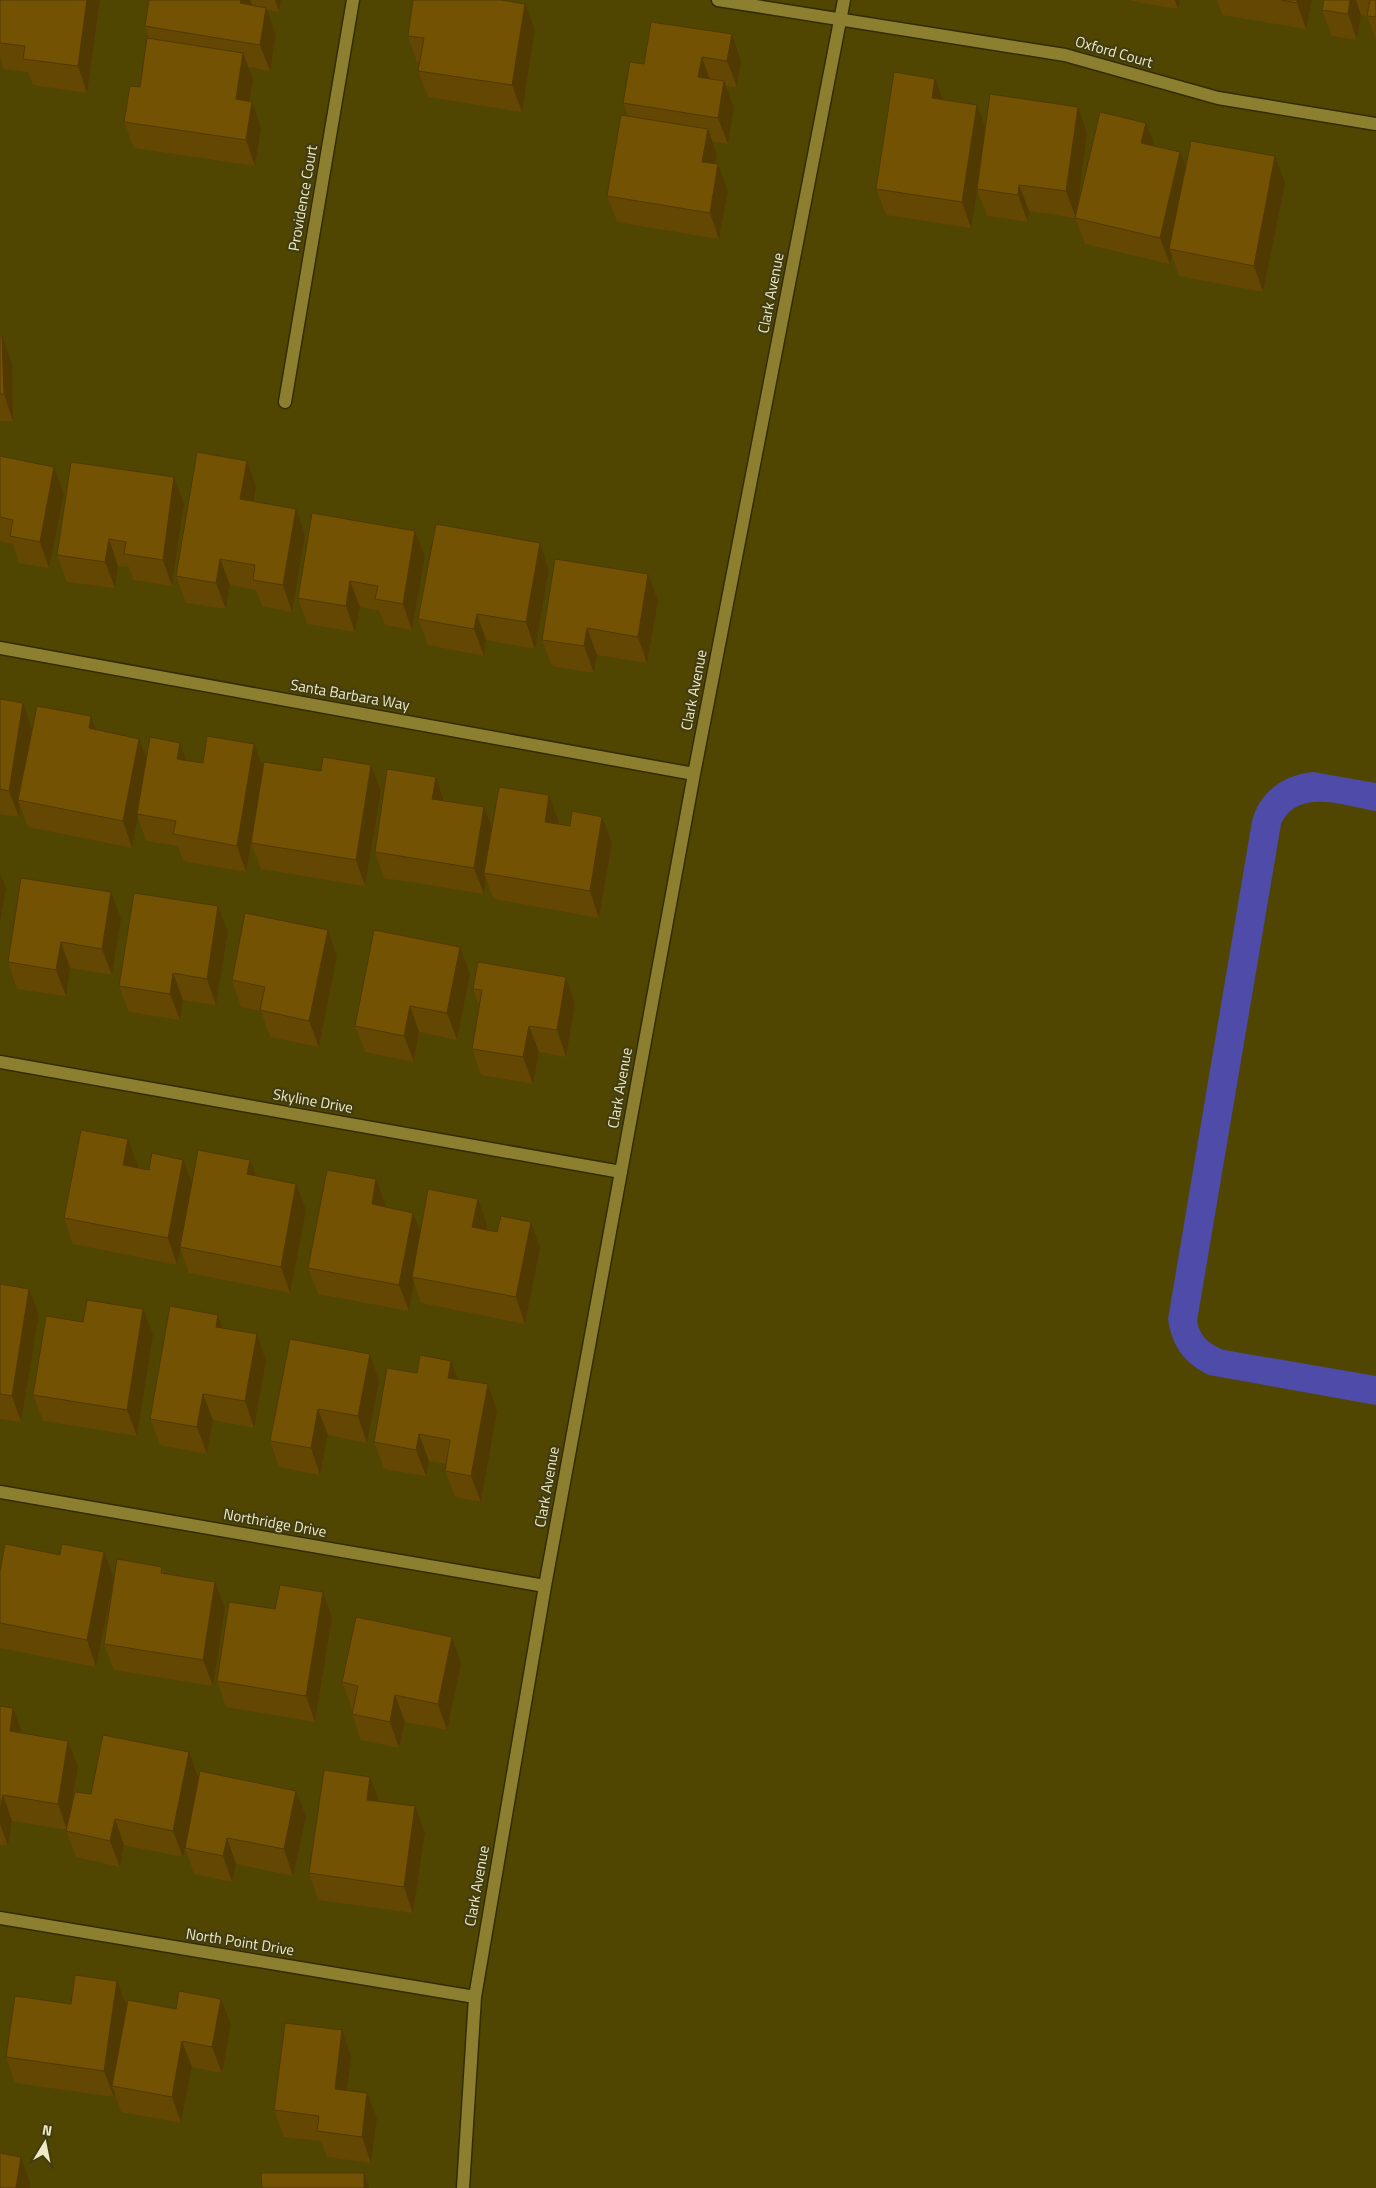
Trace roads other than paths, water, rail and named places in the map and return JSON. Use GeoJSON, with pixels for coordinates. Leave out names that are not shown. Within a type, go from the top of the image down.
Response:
{"type":"FeatureCollection","features":[{"type":"Feature","properties":{"kind":"street","name":"Providence Court"},"geometry":{"type":"LineString","coordinates":[[285,402],[353,0]]}},
{"type":"Feature","properties":{"kind":"street","name":"Oxford Court"},"geometry":{"type":"LineString","coordinates":[[718,0],[1065,55],[1218,98],[1376,124]]}},
{"type":"Feature","properties":{"kind":"street","name":"Clark Avenue"},"geometry":{"type":"LineString","coordinates":[[463,2188],[475,1997],[545,1586],[694,774],[844,0]]}},
{"type":"Feature","properties":{"kind":"street","name":"Santa Barbara Way"},"geometry":{"type":"LineString","coordinates":[[0,648],[694,774]]}},
{"type":"Feature","properties":{"kind":"street","name":"Skyline Drive"},"geometry":{"type":"LineString","coordinates":[[0,1062],[621,1172]]}},
{"type":"Feature","properties":{"kind":"street","name":"Northridge Drive"},"geometry":{"type":"LineString","coordinates":[[0,1492],[545,1586]]}},
{"type":"Feature","properties":{"kind":"street","name":"North Point Drive"},"geometry":{"type":"LineString","coordinates":[[0,1918],[475,1997]]}}]}
